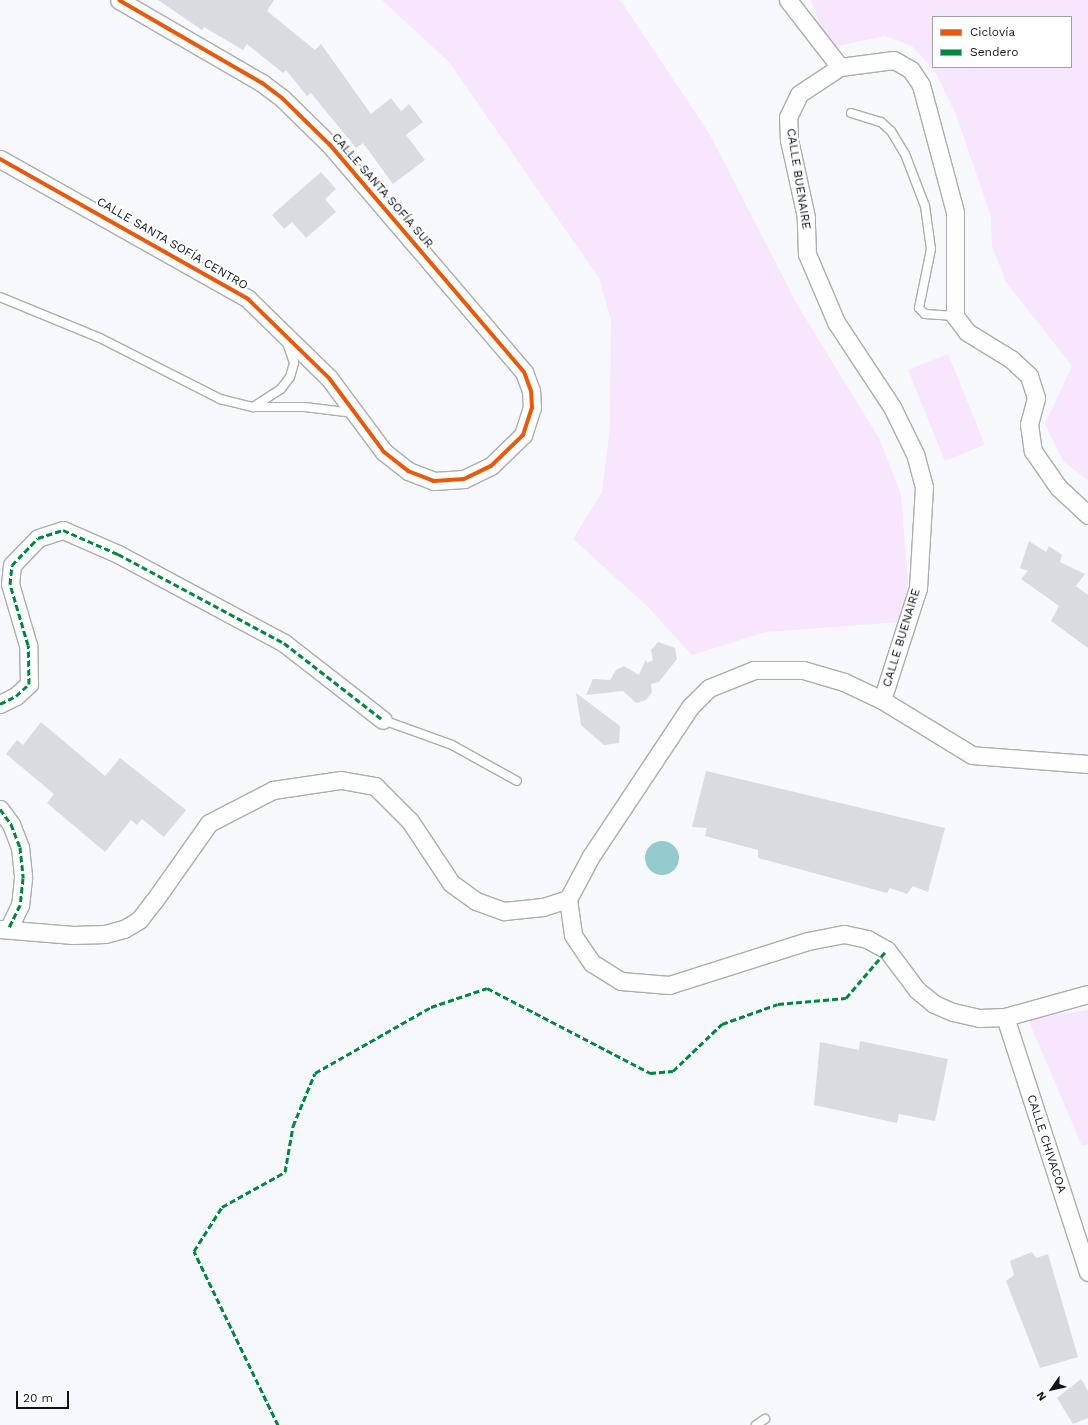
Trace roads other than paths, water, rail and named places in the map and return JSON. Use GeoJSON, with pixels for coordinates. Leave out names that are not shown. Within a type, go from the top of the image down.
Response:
{"type":"FeatureCollection","features":[{"type":"Feature","properties":{"kind":"street","name":"CALLE SANTA SOFÍA SUR"},"geometry":{"type":"LineString","coordinates":[[120,0],[244,70],[282,98],[330,145],[511,354],[531,391],[532,408],[523,435],[502,457]]}},
{"type":"Feature","properties":{"kind":"street"},"geometry":{"type":"LineString","coordinates":[[788,0],[840,67]]}},
{"type":"Feature","properties":{"kind":"street","name":"CALLE BUENAIRE"},"geometry":{"type":"LineString","coordinates":[[882,700],[918,588],[924,487],[915,454],[892,407],[836,322],[807,254],[806,217],[789,140],[788,117],[799,94],[840,67],[894,60],[911,70],[921,85],[955,212],[955,316]]}},
{"type":"Feature","properties":{"kind":"street","name":"CALLE SANTA SOFÍA CENTRO"},"geometry":{"type":"LineString","coordinates":[[0,158],[248,299],[283,331],[329,378],[384,452],[408,471],[434,481],[464,479],[502,457]]}},
{"type":"Feature","properties":{"kind":"street"},"geometry":{"type":"LineString","coordinates":[[955,316],[967,332],[1011,360],[1030,376],[1036,398],[1029,424],[1032,451],[1058,487],[1088,514]]}},
{"type":"Feature","properties":{"kind":"street"},"geometry":{"type":"LineString","coordinates":[[0,704],[16,696],[29,684],[28,645],[10,584],[12,565],[38,538],[62,530],[118,554],[284,643],[383,720]]}},
{"type":"Feature","properties":{"kind":"street"},"geometry":{"type":"LineString","coordinates":[[1088,764],[972,755],[882,700],[803,670],[775,668],[737,675],[709,688],[672,730],[591,856],[568,899],[573,934],[592,963],[620,981],[670,985],[808,941],[844,934],[867,939],[887,950],[903,974],[934,1004],[979,1018],[1005,1017],[1088,994]]}},
{"type":"Feature","properties":{"kind":"street"},"geometry":{"type":"LineString","coordinates":[[0,809],[12,824],[20,847],[23,878],[20,905],[4,928],[73,935],[105,934],[124,929],[139,920],[209,823],[273,790],[341,780],[375,786],[410,821],[451,884],[476,901],[504,911],[543,907],[568,899]]}},
{"type":"Feature","properties":{"kind":"street","name":"CALLE CHIVACOA"},"geometry":{"type":"LineString","coordinates":[[1005,1017],[1088,1272]]}},
{"type":"Feature","properties":{"kind":"lane"},"geometry":{"type":"LineString","coordinates":[[851,114],[882,122],[892,131],[905,154],[925,206],[931,250],[919,308],[925,314],[955,316]]}},
{"type":"Feature","properties":{"kind":"lane"},"geometry":{"type":"LineString","coordinates":[[0,297],[100,338],[220,399],[253,407],[305,407],[354,413]]}},
{"type":"Feature","properties":{"kind":"lane"},"geometry":{"type":"LineString","coordinates":[[253,407],[281,388],[290,377],[294,363],[283,331]]}},
{"type":"Feature","properties":{"kind":"lane"},"geometry":{"type":"LineString","coordinates":[[383,720],[452,745],[517,781]]}},
{"type":"Feature","properties":{"kind":"lane"},"geometry":{"type":"LineString","coordinates":[[756,1425],[765,1419]]}},
{"type":"Feature","properties":{"kind":"water"},"geometry":{"type":"Polygon","coordinates":[[[662,841],[674,846],[679,858],[674,870],[662,875],[650,870],[645,858],[650,846],[662,841]]]}}]}
